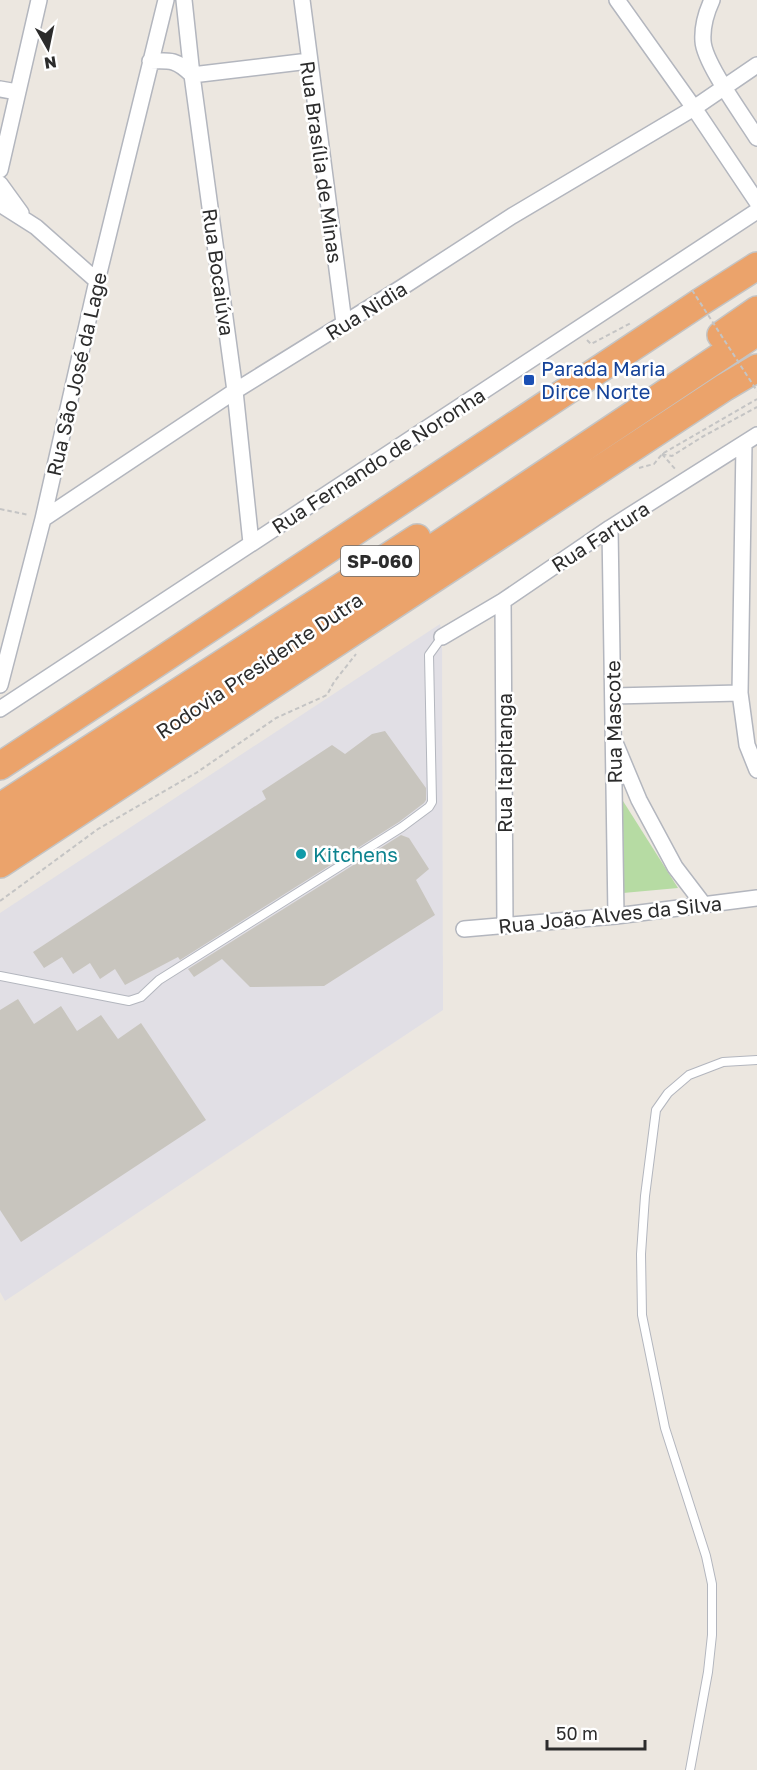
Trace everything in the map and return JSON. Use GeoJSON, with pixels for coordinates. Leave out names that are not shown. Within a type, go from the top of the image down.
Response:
{"type":"FeatureCollection","features":[{"type":"Feature","properties":{"kind":"highway"},"geometry":{"type":"LineString","coordinates":[[697,295],[757,266]]}},
{"type":"Feature","properties":{"kind":"highway","name":"SP-060"},"geometry":{"type":"LineString","coordinates":[[0,765],[417,491],[544,385],[697,295]]}},
{"type":"Feature","properties":{"kind":"highway","name":"Rodovia Presidente Dutra"},"geometry":{"type":"LineString","coordinates":[[0,807],[551,451],[757,310]]}},
{"type":"Feature","properties":{"kind":"highway","name":"Rodovia Presidente Dutra"},"geometry":{"type":"LineString","coordinates":[[0,837],[757,332]]}},
{"type":"Feature","properties":{"kind":"highway"},"geometry":{"type":"LineString","coordinates":[[0,864],[757,368]]}},
{"type":"Feature","properties":{"kind":"highway"},"geometry":{"type":"LineString","coordinates":[[691,410],[757,385]]}},
{"type":"Feature","properties":{"kind":"street"},"geometry":{"type":"LineString","coordinates":[[0,170],[39,0]]}},
{"type":"Feature","properties":{"kind":"street","name":"Rua São José da Lage"},"geometry":{"type":"LineString","coordinates":[[0,685],[43,519],[97,281],[166,0]]}},
{"type":"Feature","properties":{"kind":"street","name":"Rua Bocaiúva"},"geometry":{"type":"LineString","coordinates":[[184,0],[235,391],[251,543]]}},
{"type":"Feature","properties":{"kind":"street","name":"Rua Brasília de Minas"},"geometry":{"type":"LineString","coordinates":[[302,0],[344,324]]}},
{"type":"Feature","properties":{"kind":"street"},"geometry":{"type":"LineString","coordinates":[[617,0],[757,202]]}},
{"type":"Feature","properties":{"kind":"street"},"geometry":{"type":"LineString","coordinates":[[712,0],[703,26],[703,43],[707,59],[757,138]]}},
{"type":"Feature","properties":{"kind":"street"},"geometry":{"type":"LineString","coordinates":[[150,61],[166,60],[182,64],[192,75],[309,61]]}},
{"type":"Feature","properties":{"kind":"street","name":"Rua Nidia"},"geometry":{"type":"LineString","coordinates":[[43,519],[235,391],[512,216],[694,108],[757,65]]}},
{"type":"Feature","properties":{"kind":"street"},"geometry":{"type":"LineString","coordinates":[[0,88],[17,92]]}},
{"type":"Feature","properties":{"kind":"street"},"geometry":{"type":"LineString","coordinates":[[0,184],[24,218]]}},
{"type":"Feature","properties":{"kind":"street"},"geometry":{"type":"LineString","coordinates":[[0,204],[24,218],[55,242],[97,281]]}},
{"type":"Feature","properties":{"kind":"street","name":"Rua Fernando de Noronha"},"geometry":{"type":"LineString","coordinates":[[0,709],[757,211]]}},
{"type":"Feature","properties":{"kind":"street"},"geometry":{"type":"LineString","coordinates":[[751,439],[749,650],[740,693],[747,745],[757,770]]}},
{"type":"Feature","properties":{"kind":"street","name":"Rua Fartura"},"geometry":{"type":"LineString","coordinates":[[442,637],[503,601],[610,528],[751,439]]}},
{"type":"Feature","properties":{"kind":"street","name":"Rua Mascote"},"geometry":{"type":"LineString","coordinates":[[610,528],[616,916]]}},
{"type":"Feature","properties":{"kind":"street","name":"Rua Itapitanga"},"geometry":{"type":"LineString","coordinates":[[503,601],[505,926]]}},
{"type":"Feature","properties":{"kind":"street"},"geometry":{"type":"LineString","coordinates":[[613,696],[740,693]]}},
{"type":"Feature","properties":{"kind":"street"},"geometry":{"type":"LineString","coordinates":[[613,737],[639,800],[675,867],[704,905]]}},
{"type":"Feature","properties":{"kind":"street","name":"Rua João Alves da Silva"},"geometry":{"type":"LineString","coordinates":[[464,928],[616,916],[757,898]]}},
{"type":"Feature","properties":{"kind":"lane"},"geometry":{"type":"LineString","coordinates":[[0,976],[129,1001],[141,997],[159,981],[424,811],[432,802],[429,656],[442,637]]}},
{"type":"Feature","properties":{"kind":"lane"},"geometry":{"type":"LineString","coordinates":[[690,1770],[708,1672],[712,1635],[712,1584],[706,1556],[665,1428],[642,1315],[641,1254],[645,1196],[656,1110],[668,1093],[689,1075],[723,1062],[757,1060]]}},
{"type":"Feature","properties":{"kind":"path"},"geometry":{"type":"LineString","coordinates":[[697,295],[757,391]]}},
{"type":"Feature","properties":{"kind":"path"},"geometry":{"type":"LineString","coordinates":[[634,470],[654,464],[663,454],[757,399]]}},
{"type":"Feature","properties":{"kind":"path"},"geometry":{"type":"LineString","coordinates":[[663,454],[672,456],[757,407]]}},
{"type":"Feature","properties":{"kind":"path"},"geometry":{"type":"LineString","coordinates":[[663,454],[685,481]]}},
{"type":"Feature","properties":{"kind":"path"},"geometry":{"type":"LineString","coordinates":[[0,509],[43,519]]}},
{"type":"Feature","properties":{"kind":"path"},"geometry":{"type":"LineString","coordinates":[[0,901],[98,829],[196,773],[276,718],[327,695],[334,682],[362,647]]}},
{"type":"Feature","properties":{"kind":"shaded area"},"geometry":{"type":"Polygon","coordinates":[[[440,624],[442,637],[443,1010],[5,1301],[0,1292],[0,913],[440,624]]]}},
{"type":"Feature","properties":{"kind":"green space"},"geometry":{"type":"Polygon","coordinates":[[[623,801],[678,888],[623,893],[623,801]]]}},
{"type":"Feature","properties":{"kind":"building","name":"Kitchens"},"geometry":{"type":"Polygon","coordinates":[[[385,731],[426,788],[424,803],[399,822],[180,960],[178,957],[125,985],[115,969],[100,979],[90,963],[73,974],[62,957],[44,968],[33,952],[266,799],[262,791],[332,745],[345,754],[372,734],[385,731]]]}},
{"type":"Feature","properties":{"kind":"building"},"geometry":{"type":"Polygon","coordinates":[[[401,835],[409,838],[429,869],[416,880],[435,915],[324,986],[250,987],[222,959],[194,977],[188,969],[401,835]]]}},
{"type":"Feature","properties":{"kind":"building"},"geometry":{"type":"Polygon","coordinates":[[[18,999],[34,1024],[61,1006],[77,1031],[101,1015],[118,1039],[141,1023],[206,1120],[21,1242],[0,1210],[0,1010],[18,999]]]}},
{"type":"Feature","properties":{"kind":"place","name":"Parada Maria Dirce Norte"},"geometry":{"type":"Point","coordinates":[529,380]}},
{"type":"Feature","properties":{"kind":"place","name":"Kitchens"},"geometry":{"type":"Point","coordinates":[301,854]}}]}
